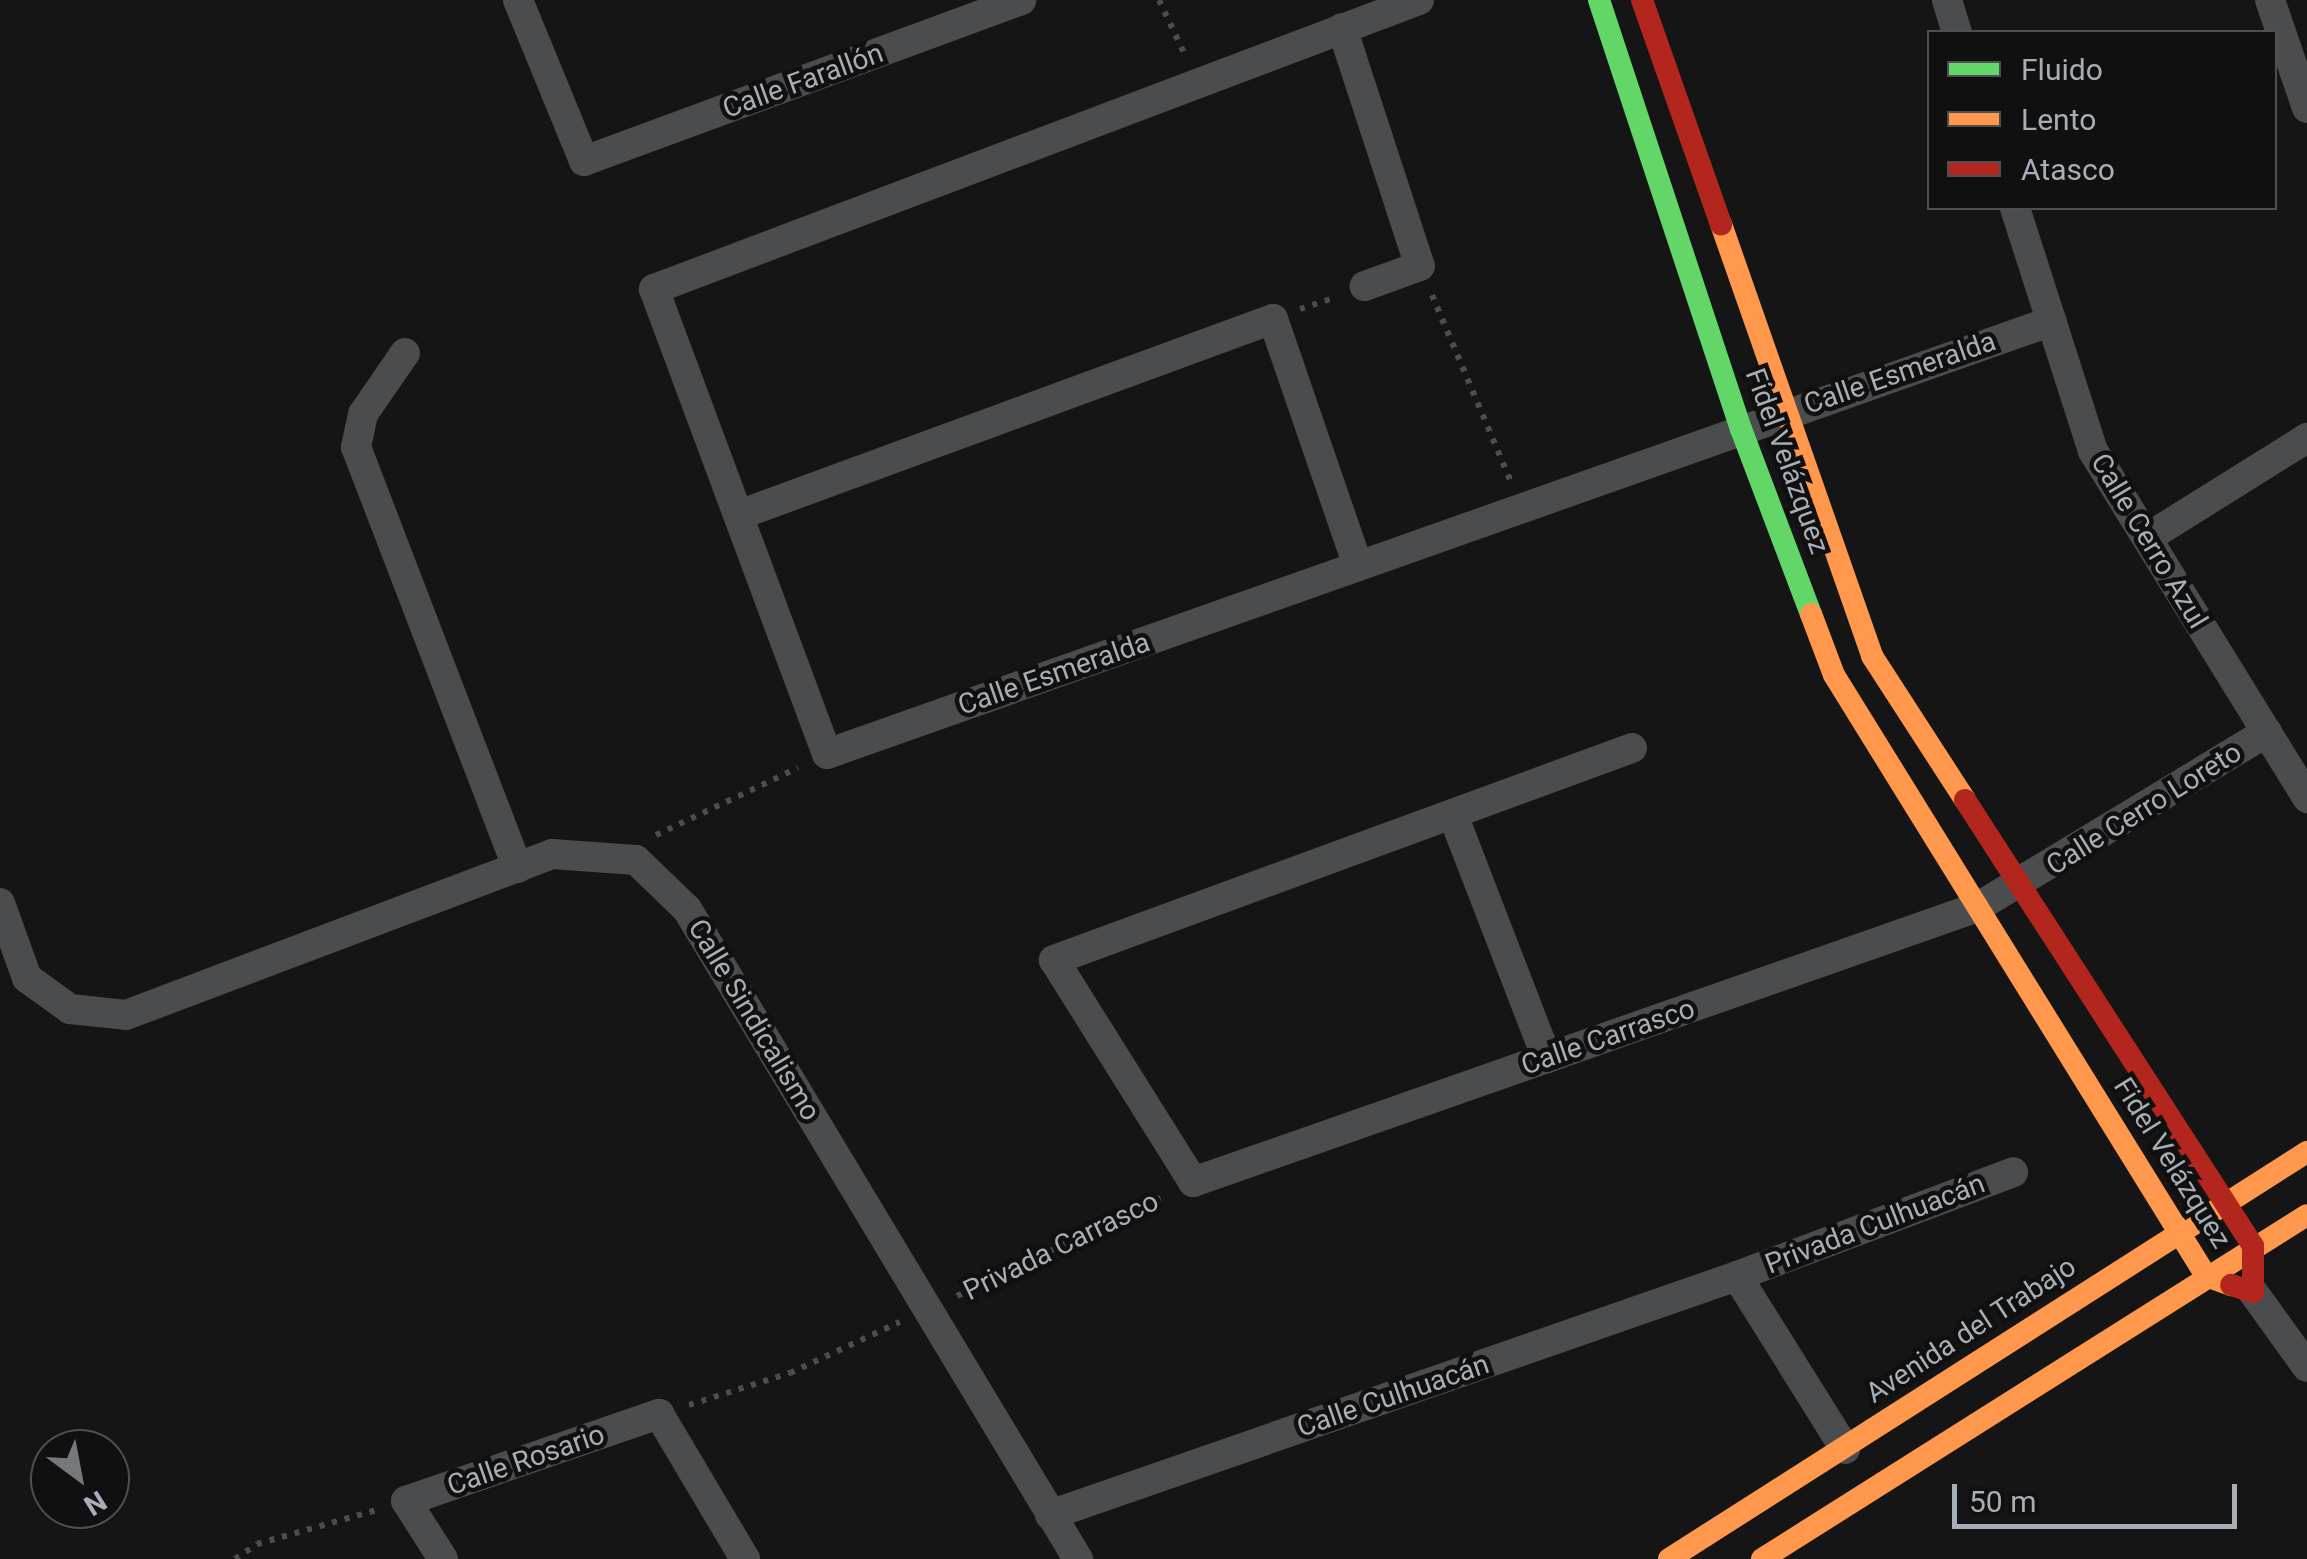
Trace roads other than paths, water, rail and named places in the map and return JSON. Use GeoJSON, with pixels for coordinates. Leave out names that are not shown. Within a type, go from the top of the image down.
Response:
{"type":"FeatureCollection","features":[{"type":"Feature","properties":{"kind":"street","name":"Calle Farallón"},"geometry":{"type":"LineString","coordinates":[[518,0],[584,162],[1021,0]]}},
{"type":"Feature","properties":{"kind":"street"},"geometry":{"type":"LineString","coordinates":[[1358,566],[1273,319],[738,515],[654,289],[1197,80],[1419,0]]}},
{"type":"Feature","properties":{"kind":"street","name":"Fidel Velázquez"},"geometry":{"type":"LineString","coordinates":[[1600,0],[1740,429],[1834,675],[2206,1276],[2253,1292],[2252,1246],[1872,656],[1642,0]]}},
{"type":"Feature","properties":{"kind":"street"},"geometry":{"type":"LineString","coordinates":[[1946,0],[1956,30]]}},
{"type":"Feature","properties":{"kind":"street"},"geometry":{"type":"LineString","coordinates":[[2270,0],[2307,108]]}},
{"type":"Feature","properties":{"kind":"street"},"geometry":{"type":"LineString","coordinates":[[1342,28],[1420,266],[1365,286]]}},
{"type":"Feature","properties":{"kind":"street","name":"Calle Cerro Azul"},"geometry":{"type":"LineString","coordinates":[[2016,210],[2093,451],[2307,798]]}},
{"type":"Feature","properties":{"kind":"street","name":"Calle Esmeralda"},"geometry":{"type":"LineString","coordinates":[[738,515],[827,754],[2052,321]]}},
{"type":"Feature","properties":{"kind":"street"},"geometry":{"type":"LineString","coordinates":[[404,353],[363,414],[356,446],[518,868]]}},
{"type":"Feature","properties":{"kind":"street"},"geometry":{"type":"LineString","coordinates":[[2147,538],[2307,438]]}},
{"type":"Feature","properties":{"kind":"street","name":"Calle Cerro Loreto"},"geometry":{"type":"LineString","coordinates":[[2020,886],[2267,732]]}},
{"type":"Feature","properties":{"kind":"street"},"geometry":{"type":"LineString","coordinates":[[1547,1058],[1453,815],[1632,748]]}},
{"type":"Feature","properties":{"kind":"street","name":"Calle Carrasco"},"geometry":{"type":"LineString","coordinates":[[1453,815],[1054,960],[1193,1182],[1978,907],[2020,886]]}},
{"type":"Feature","properties":{"kind":"street","name":"Calle Sindicalismo"},"geometry":{"type":"LineString","coordinates":[[0,904],[27,978],[70,1009],[126,1015],[552,854],[636,860],[687,908],[1078,1559]]}},
{"type":"Feature","properties":{"kind":"street","name":"Avenida del Trabajo"},"geometry":{"type":"LineString","coordinates":[[1669,1559],[1845,1449],[2178,1230],[2307,1152]]}},
{"type":"Feature","properties":{"kind":"street","name":"Privada Culhuacán"},"geometry":{"type":"LineString","coordinates":[[1736,1276],[2013,1172]]}},
{"type":"Feature","properties":{"kind":"street"},"geometry":{"type":"LineString","coordinates":[[1762,1559],[2252,1246],[2307,1215]]}},
{"type":"Feature","properties":{"kind":"street"},"geometry":{"type":"LineString","coordinates":[[1736,1276],[1845,1449]]}},
{"type":"Feature","properties":{"kind":"street","name":"Calle Culhuacán"},"geometry":{"type":"LineString","coordinates":[[1050,1515],[1736,1276]]}},
{"type":"Feature","properties":{"kind":"street"},"geometry":{"type":"LineString","coordinates":[[2253,1292],[2307,1367]]}},
{"type":"Feature","properties":{"kind":"street","name":"Calle Rosario"},"geometry":{"type":"LineString","coordinates":[[442,1559],[406,1501],[659,1414],[745,1559]]}}]}
